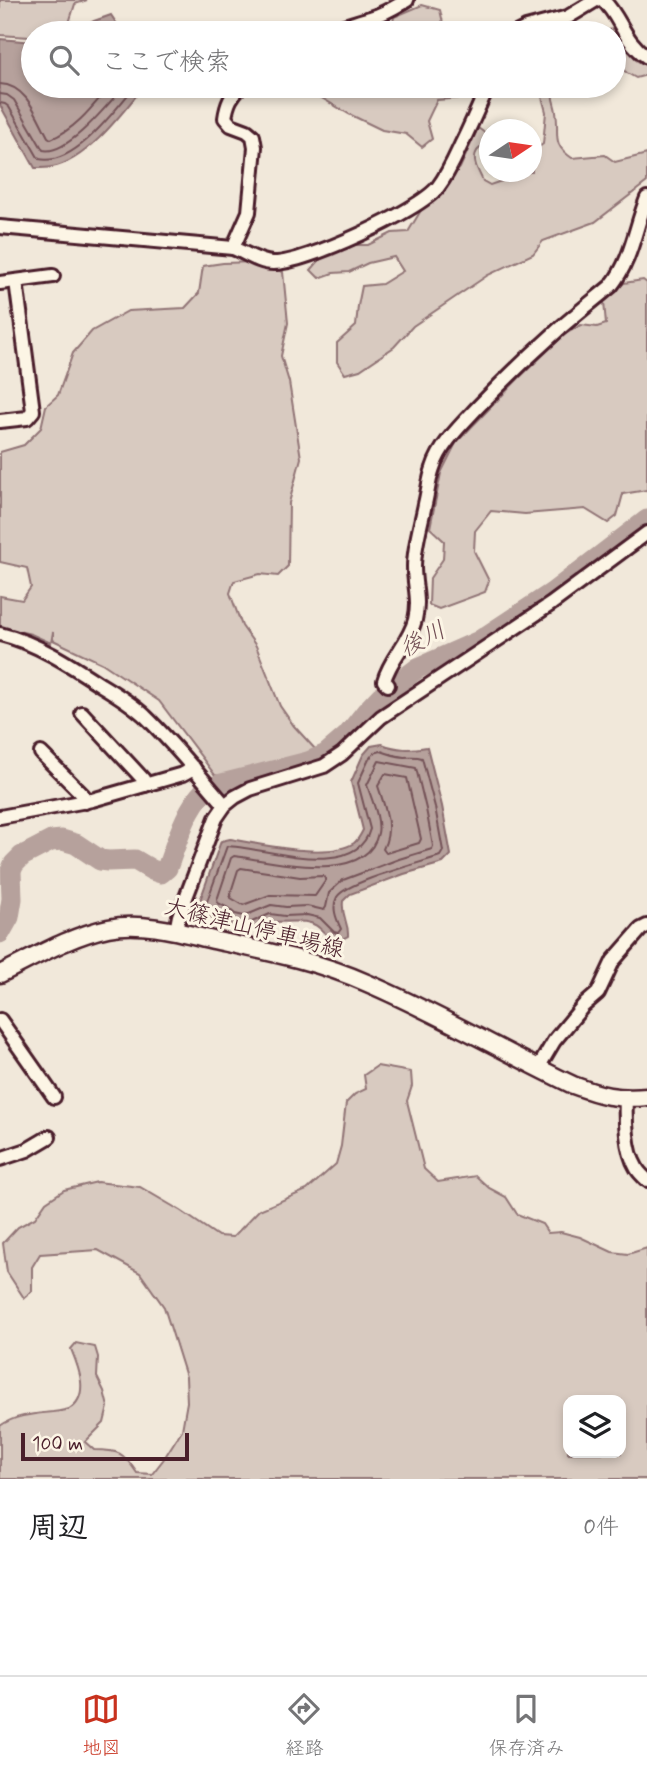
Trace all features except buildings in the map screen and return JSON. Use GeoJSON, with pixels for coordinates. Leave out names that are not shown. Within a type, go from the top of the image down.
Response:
{"type":"FeatureCollection","features":[{"type":"Feature","properties":{"kind":"main road","name":"大篠津山停車場線"},"geometry":{"type":"LineString","coordinates":[[0,974],[73,939],[110,928],[135,926],[176,931],[286,956],[346,975],[408,1002],[572,1085],[598,1095],[625,1099],[647,1097]]}},
{"type":"Feature","properties":{"kind":"street"},"geometry":{"type":"LineString","coordinates":[[360,21],[390,10],[407,0]]}},
{"type":"Feature","properties":{"kind":"street"},"geometry":{"type":"LineString","coordinates":[[553,21],[568,17],[596,0]]}},
{"type":"Feature","properties":{"kind":"street"},"geometry":{"type":"LineString","coordinates":[[603,0],[616,21]]}},
{"type":"Feature","properties":{"kind":"street"},"geometry":{"type":"LineString","coordinates":[[626,37],[647,57]]}},
{"type":"Feature","properties":{"kind":"street"},"geometry":{"type":"LineString","coordinates":[[231,98],[225,118],[231,125],[253,136],[255,147],[249,212],[233,248]]}},
{"type":"Feature","properties":{"kind":"street"},"geometry":{"type":"LineString","coordinates":[[0,227],[233,248],[273,263],[292,260],[321,251],[382,225],[435,191],[447,176],[483,98]]}},
{"type":"Feature","properties":{"kind":"street"},"geometry":{"type":"LineString","coordinates":[[388,685],[384,681],[391,660],[407,639],[418,607],[414,555],[433,466],[459,427],[487,397],[541,345],[611,286],[628,259],[647,198]]}},
{"type":"Feature","properties":{"kind":"street"},"geometry":{"type":"LineString","coordinates":[[0,283],[53,276]]}},
{"type":"Feature","properties":{"kind":"street"},"geometry":{"type":"LineString","coordinates":[[0,421],[27,418],[33,411],[16,281]]}},
{"type":"Feature","properties":{"kind":"street"},"geometry":{"type":"LineString","coordinates":[[176,931],[179,916],[216,818],[225,805],[250,789],[324,766],[342,754],[381,717],[551,604],[646,536]]}},
{"type":"Feature","properties":{"kind":"street"},"geometry":{"type":"LineString","coordinates":[[0,634],[21,639],[41,649],[124,699],[145,716],[225,805]]}},
{"type":"Feature","properties":{"kind":"street"},"geometry":{"type":"LineString","coordinates":[[82,713],[144,779],[145,785]]}},
{"type":"Feature","properties":{"kind":"street"},"geometry":{"type":"LineString","coordinates":[[41,753],[83,795],[85,802]]}},
{"type":"Feature","properties":{"kind":"street"},"geometry":{"type":"LineString","coordinates":[[0,817],[85,802],[183,774],[194,768]]}},
{"type":"Feature","properties":{"kind":"street"},"geometry":{"type":"LineString","coordinates":[[538,1068],[554,1041],[583,1006],[598,993],[613,961],[641,929],[647,926]]}},
{"type":"Feature","properties":{"kind":"street"},"geometry":{"type":"LineString","coordinates":[[0,1020],[54,1097]]}},
{"type":"Feature","properties":{"kind":"street"},"geometry":{"type":"LineString","coordinates":[[625,1099],[629,1147],[637,1170],[647,1180]]}},
{"type":"Feature","properties":{"kind":"street"},"geometry":{"type":"LineString","coordinates":[[0,1159],[27,1150],[49,1137]]}},
{"type":"Feature","properties":{"kind":"shaded area"},"geometry":{"type":"Polygon","coordinates":[[[0,0],[87,0],[75,4],[70,21],[21,21],[21,36],[0,35],[0,0]]]}},
{"type":"Feature","properties":{"kind":"shaded area"},"geometry":{"type":"Polygon","coordinates":[[[422,5],[440,10],[443,21],[393,21],[394,17],[422,5]]]}},
{"type":"Feature","properties":{"kind":"shaded area"},"geometry":{"type":"Polygon","coordinates":[[[626,43],[636,60],[647,66],[647,75],[636,78],[627,73],[626,43]]]}},
{"type":"Feature","properties":{"kind":"shaded area"},"geometry":{"type":"Polygon","coordinates":[[[322,98],[462,98],[437,100],[427,121],[432,139],[422,147],[406,134],[382,130],[322,98]]]}},
{"type":"Feature","properties":{"kind":"shaded area"},"geometry":{"type":"Polygon","coordinates":[[[542,98],[553,98],[558,143],[565,153],[572,158],[605,155],[615,162],[647,154],[647,182],[595,222],[543,241],[533,254],[488,275],[413,326],[394,347],[360,370],[345,374],[337,362],[337,343],[356,326],[362,286],[382,284],[403,271],[394,257],[368,263],[349,272],[333,273],[319,278],[311,270],[324,255],[355,245],[368,245],[392,233],[408,232],[423,207],[460,168],[478,128],[479,149],[475,158],[479,182],[490,185],[499,182],[542,182],[546,112],[542,98]]]}},
{"type":"Feature","properties":{"kind":"shaded area"},"geometry":{"type":"Polygon","coordinates":[[[254,262],[283,272],[288,323],[281,356],[289,382],[301,458],[289,503],[288,566],[278,576],[260,574],[234,581],[230,593],[242,626],[256,646],[280,706],[316,750],[308,759],[229,778],[215,775],[159,701],[102,663],[53,640],[53,632],[51,643],[31,634],[0,627],[0,596],[22,600],[31,587],[27,568],[0,562],[0,452],[24,445],[41,428],[46,406],[58,395],[73,353],[92,331],[128,311],[185,308],[199,293],[203,266],[254,262]]]}},
{"type":"Feature","properties":{"kind":"shaded area"},"geometry":{"type":"Polygon","coordinates":[[[643,280],[647,283],[647,490],[623,494],[617,516],[608,523],[585,509],[525,514],[491,511],[475,531],[474,551],[489,581],[485,592],[439,609],[429,605],[430,578],[443,559],[444,541],[430,528],[441,473],[456,443],[564,335],[581,325],[597,327],[606,324],[604,302],[624,283],[643,280]]]}},
{"type":"Feature","properties":{"kind":"shaded area"},"geometry":{"type":"Polygon","coordinates":[[[377,1066],[411,1072],[412,1086],[407,1101],[424,1169],[438,1182],[476,1176],[489,1188],[506,1197],[517,1214],[542,1224],[548,1233],[561,1232],[580,1237],[612,1252],[628,1254],[647,1248],[647,1479],[0,1479],[0,1426],[12,1419],[67,1410],[80,1397],[81,1380],[71,1349],[76,1343],[95,1347],[98,1357],[97,1377],[108,1407],[104,1423],[85,1442],[94,1450],[120,1454],[137,1473],[152,1474],[163,1460],[182,1430],[187,1402],[186,1377],[164,1307],[140,1273],[98,1250],[40,1254],[32,1267],[32,1291],[24,1298],[7,1272],[3,1243],[18,1227],[35,1218],[46,1202],[64,1190],[97,1182],[140,1187],[218,1236],[233,1237],[259,1210],[307,1190],[336,1164],[346,1103],[355,1094],[366,1089],[364,1075],[377,1066]]]}},
{"type":"Feature","properties":{"kind":"water"},"geometry":{"type":"Polygon","coordinates":[[[111,15],[115,21],[94,21],[111,15]]]}},
{"type":"Feature","properties":{"kind":"water"},"geometry":{"type":"Polygon","coordinates":[[[0,39],[21,41],[21,98],[135,98],[91,146],[65,163],[35,168],[0,105],[0,39]]]}},
{"type":"Feature","properties":{"kind":"water"},"geometry":{"type":"Polygon","coordinates":[[[382,744],[404,749],[427,747],[451,855],[443,863],[350,894],[343,901],[348,936],[341,939],[330,938],[313,924],[303,922],[268,922],[251,931],[238,931],[221,927],[221,922],[199,912],[198,906],[221,841],[230,839],[311,851],[342,848],[355,842],[363,830],[351,782],[363,755],[371,746],[382,744]]]}},
{"type":"Feature","properties":{"kind":"waterway","name":"後川"},"geometry":{"type":"LineString","coordinates":[[218,785],[308,762],[326,754],[347,736],[381,696],[418,668],[479,641],[552,593],[647,520]]}},
{"type":"Feature","properties":{"kind":"waterway","name":"後川"},"geometry":{"type":"LineString","coordinates":[[0,933],[9,917],[12,899],[11,871],[22,856],[51,841],[62,840],[76,844],[100,860],[135,860],[161,873],[167,868],[187,817],[204,791]]}}]}
